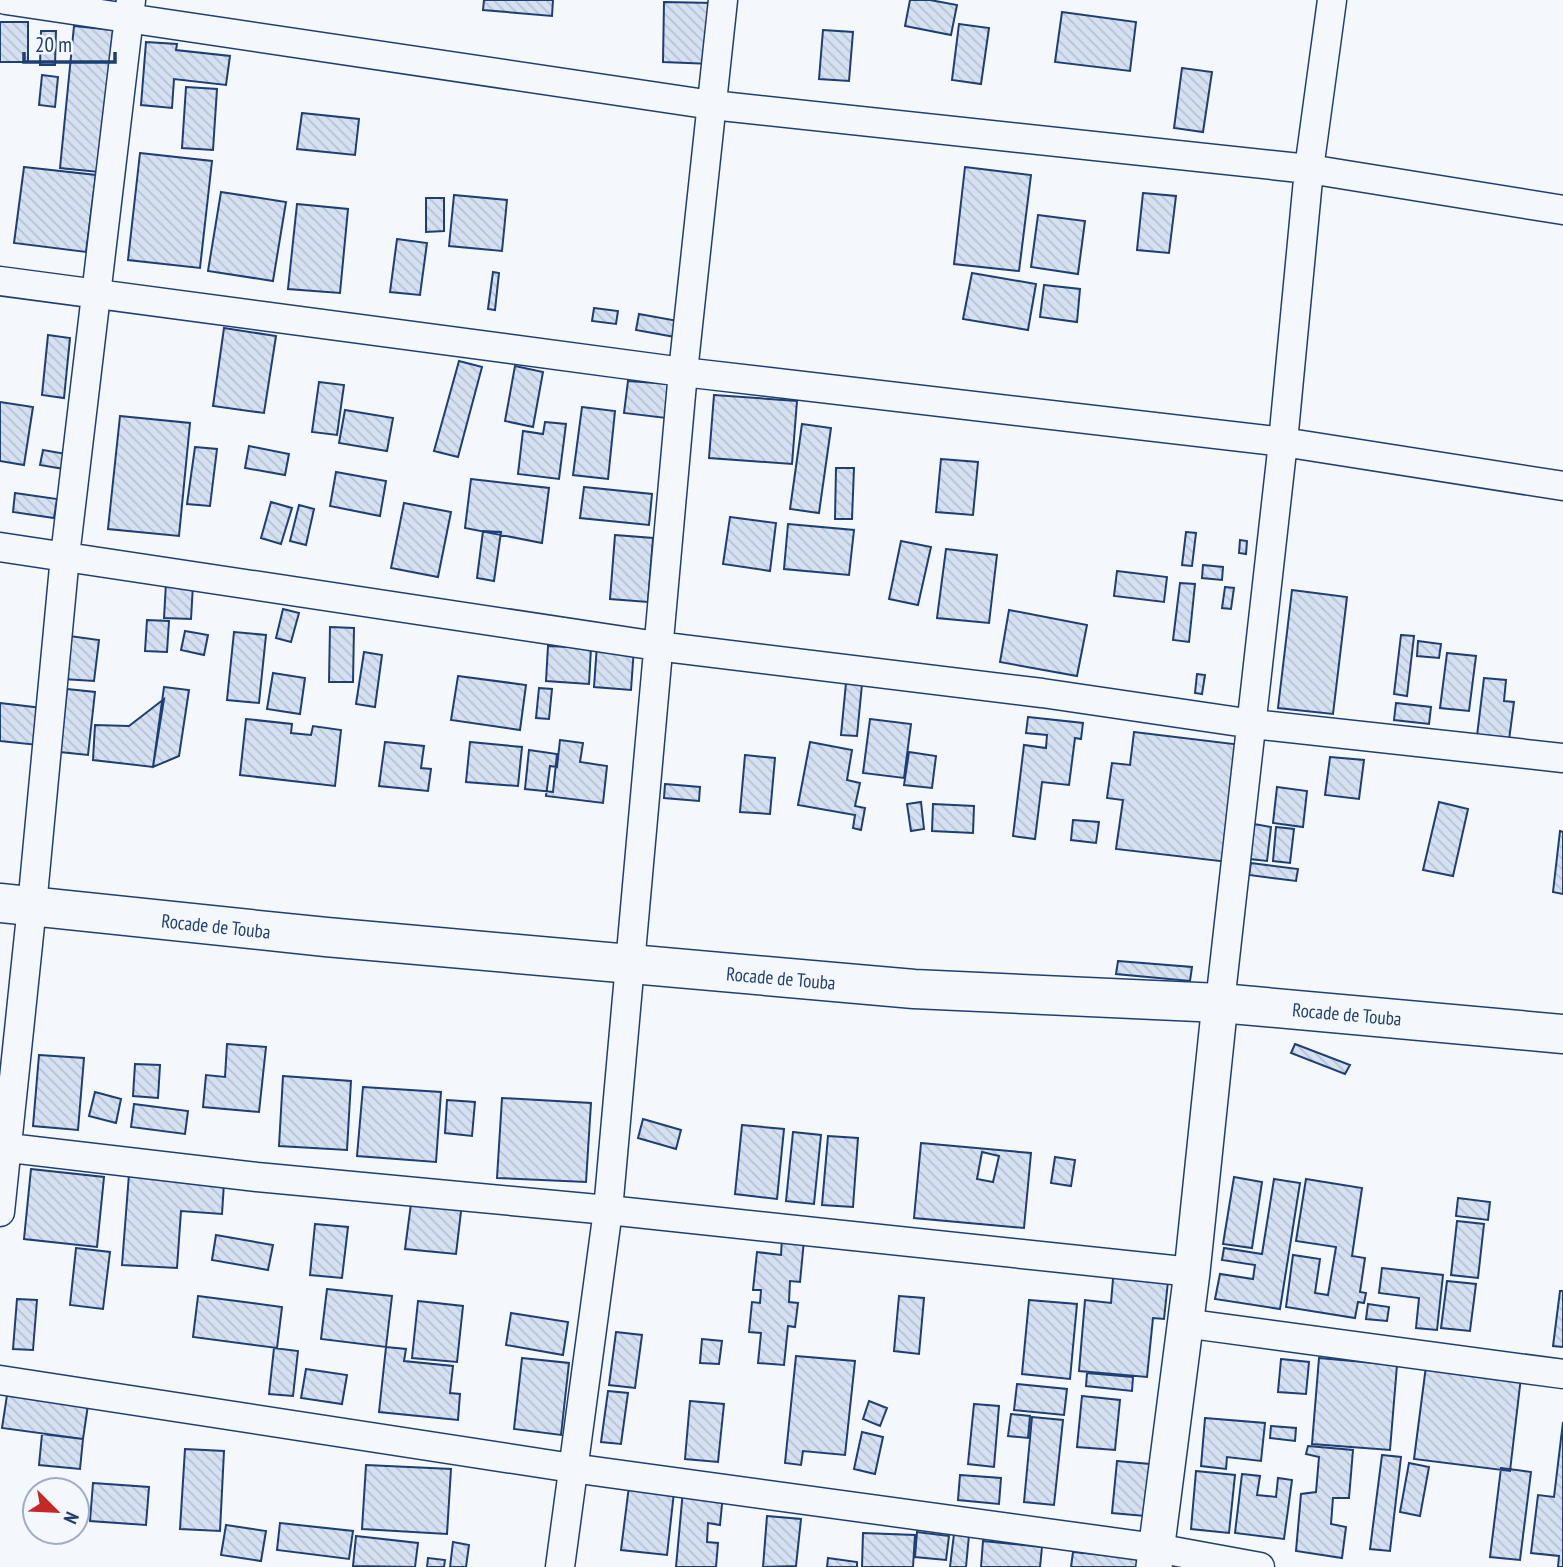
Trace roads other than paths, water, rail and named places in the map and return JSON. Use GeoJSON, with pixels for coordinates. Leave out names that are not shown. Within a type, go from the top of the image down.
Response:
{"type":"FeatureCollection","features":[{"type":"Feature","properties":{"kind":"main road","name":"Rocade de Touba"},"geometry":{"type":"LineString","coordinates":[[16,905],[326,937],[914,989],[1220,1003],[1563,1034]]}},
{"type":"Feature","properties":{"kind":"street"},"geometry":{"type":"LineString","coordinates":[[6,0],[130,9],[712,105],[1309,169],[1563,210]]}},
{"type":"Feature","properties":{"kind":"street"},"geometry":{"type":"LineString","coordinates":[[560,1567],[608,1210],[682,372],[723,0]]}},
{"type":"Feature","properties":{"kind":"street"},"geometry":{"type":"LineString","coordinates":[[1155,1558],[1192,1272],[1283,442],[1309,169],[1332,0]]}},
{"type":"Feature","properties":{"kind":"street"},"geometry":{"type":"LineString","coordinates":[[0,1212],[16,905],[65,556],[130,9]]}},
{"type":"Feature","properties":{"kind":"street"},"geometry":{"type":"LineString","coordinates":[[0,281],[682,372],[1283,442],[1563,486]]}},
{"type":"Feature","properties":{"kind":"street"},"geometry":{"type":"LineString","coordinates":[[0,547],[657,646],[1042,693],[1253,724],[1563,758]]}},
{"type":"Feature","properties":{"kind":"street"},"geometry":{"type":"LineString","coordinates":[[4,1148],[257,1177],[608,1210],[1192,1272]]}},
{"type":"Feature","properties":{"kind":"street"},"geometry":{"type":"LineString","coordinates":[[1184,1323],[1563,1374]]}},
{"type":"Feature","properties":{"kind":"street"},"geometry":{"type":"LineString","coordinates":[[0,1380],[1155,1558],[1260,1567]]}}]}
